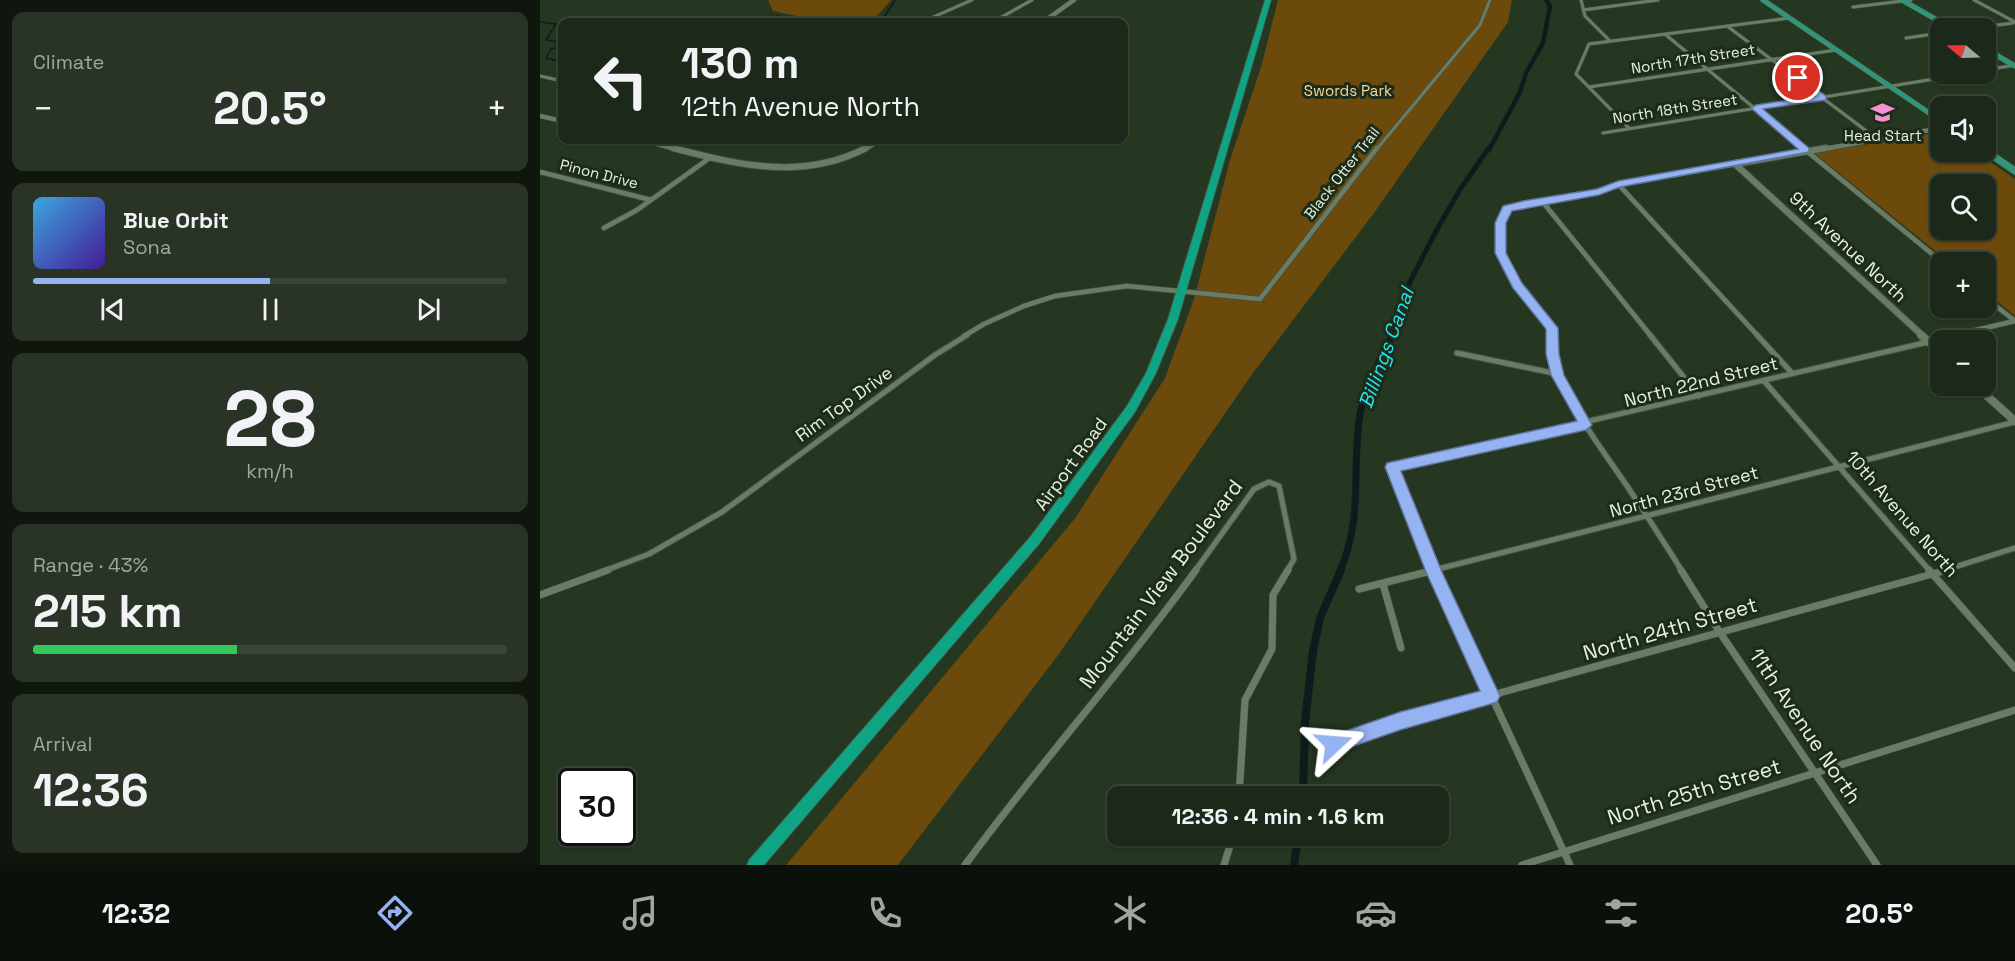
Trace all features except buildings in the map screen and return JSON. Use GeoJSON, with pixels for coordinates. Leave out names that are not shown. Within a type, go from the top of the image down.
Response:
{"type":"FeatureCollection","features":[{"type":"Feature","properties":{"kind":"highway","name":"Airport Road"},"geometry":{"type":"LineString","coordinates":[[753,865],[1035,540],[1076,488],[1131,409],[1151,373],[1173,319],[1268,0]]}},
{"type":"Feature","properties":{"kind":"main road"},"geometry":{"type":"LineString","coordinates":[[1763,0],[1930,113]]}},
{"type":"Feature","properties":{"kind":"main road"},"geometry":{"type":"LineString","coordinates":[[1903,1],[1933,18]]}},
{"type":"Feature","properties":{"kind":"main road"},"geometry":{"type":"LineString","coordinates":[[1996,55],[2015,66]]}},
{"type":"Feature","properties":{"kind":"main road"},"geometry":{"type":"LineString","coordinates":[[1996,158],[2015,171]]}},
{"type":"Feature","properties":{"kind":"street"},"geometry":{"type":"LineString","coordinates":[[931,18],[972,0]]}},
{"type":"Feature","properties":{"kind":"street"},"geometry":{"type":"LineString","coordinates":[[1000,18],[1032,0]]}},
{"type":"Feature","properties":{"kind":"street"},"geometry":{"type":"LineString","coordinates":[[1049,18],[1074,0]]}},
{"type":"Feature","properties":{"kind":"street","name":"Black Otter Trail"},"geometry":{"type":"LineString","coordinates":[[1181,290],[1260,299],[1352,178],[1480,25],[1490,0]]}},
{"type":"Feature","properties":{"kind":"street"},"geometry":{"type":"LineString","coordinates":[[1581,0],[1583,10],[1591,24],[1610,41]]}},
{"type":"Feature","properties":{"kind":"street"},"geometry":{"type":"LineString","coordinates":[[1583,10],[1658,0]]}},
{"type":"Feature","properties":{"kind":"street"},"geometry":{"type":"LineString","coordinates":[[1853,7],[1911,0]]}},
{"type":"Feature","properties":{"kind":"street"},"geometry":{"type":"LineString","coordinates":[[1974,0],[2015,22]]}},
{"type":"Feature","properties":{"kind":"street"},"geometry":{"type":"LineString","coordinates":[[1629,128],[1576,74],[1589,44],[1789,18]]}},
{"type":"Feature","properties":{"kind":"street"},"geometry":{"type":"LineString","coordinates":[[1996,25],[2015,22]]}},
{"type":"Feature","properties":{"kind":"street"},"geometry":{"type":"LineString","coordinates":[[1727,26],[1877,139]]}},
{"type":"Feature","properties":{"kind":"street"},"geometry":{"type":"LineString","coordinates":[[1666,35],[1930,252]]}},
{"type":"Feature","properties":{"kind":"street"},"geometry":{"type":"LineString","coordinates":[[1906,38],[1930,35]]}},
{"type":"Feature","properties":{"kind":"street","name":"North 17th Street"},"geometry":{"type":"LineString","coordinates":[[1588,87],[1836,50]]}},
{"type":"Feature","properties":{"kind":"street"},"geometry":{"type":"LineString","coordinates":[[1996,69],[2015,66]]}},
{"type":"Feature","properties":{"kind":"street"},"geometry":{"type":"LineString","coordinates":[[540,76],[558,80]]}},
{"type":"Feature","properties":{"kind":"street","name":"North 18th Street"},"geometry":{"type":"LineString","coordinates":[[1603,133],[1930,80]]}},
{"type":"Feature","properties":{"kind":"street"},"geometry":{"type":"LineString","coordinates":[[540,116],[558,120]]}},
{"type":"Feature","properties":{"kind":"street"},"geometry":{"type":"LineString","coordinates":[[1507,209],[1599,191],[1618,184],[1930,130]]}},
{"type":"Feature","properties":{"kind":"street"},"geometry":{"type":"LineString","coordinates":[[659,144],[772,170],[822,165],[855,154],[874,144]]}},
{"type":"Feature","properties":{"kind":"street"},"geometry":{"type":"LineString","coordinates":[[604,228],[651,200],[711,157]]}},
{"type":"Feature","properties":{"kind":"street","name":"9th Avenue North"},"geometry":{"type":"LineString","coordinates":[[1735,164],[1929,342]]}},
{"type":"Feature","properties":{"kind":"street","name":"Pinon Drive"},"geometry":{"type":"LineString","coordinates":[[540,172],[651,200]]}},
{"type":"Feature","properties":{"kind":"street"},"geometry":{"type":"LineString","coordinates":[[1618,184],[1792,373]]}},
{"type":"Feature","properties":{"kind":"street"},"geometry":{"type":"LineString","coordinates":[[1542,201],[1699,396]]}},
{"type":"Feature","properties":{"kind":"street","name":"11th Avenue North"},"geometry":{"type":"LineString","coordinates":[[1507,209],[1500,223],[1501,253],[1517,285],[1552,328],[1552,354],[1558,375],[1586,425],[1648,517],[1719,631],[1877,865]]}},
{"type":"Feature","properties":{"kind":"street","name":"Rim Top Drive"},"geometry":{"type":"LineString","coordinates":[[540,594],[649,554],[722,512],[935,355],[984,324],[1024,306],[1055,296],[1127,286],[1181,290]]}},
{"type":"Feature","properties":{"kind":"street"},"geometry":{"type":"LineString","coordinates":[[1996,306],[2015,321]]}},
{"type":"Feature","properties":{"kind":"street","name":"North 22nd Street"},"geometry":{"type":"LineString","coordinates":[[1392,467],[1586,425],[1792,373],[2015,321]]}},
{"type":"Feature","properties":{"kind":"street"},"geometry":{"type":"LineString","coordinates":[[1457,353],[1558,375]]}},
{"type":"Feature","properties":{"kind":"street","name":"10th Avenue North"},"geometry":{"type":"LineString","coordinates":[[1764,381],[1935,574],[2015,669]]}},
{"type":"Feature","properties":{"kind":"street"},"geometry":{"type":"LineString","coordinates":[[1987,396],[2015,422]]}},
{"type":"Feature","properties":{"kind":"street","name":"North 23rd Street"},"geometry":{"type":"LineString","coordinates":[[1359,589],[1434,572],[2015,422]]}},
{"type":"Feature","properties":{"kind":"street"},"geometry":{"type":"LineString","coordinates":[[1392,467],[1434,572],[1570,865]]}},
{"type":"Feature","properties":{"kind":"street","name":"Mountain View Boulevard"},"geometry":{"type":"LineString","coordinates":[[965,865],[1000,817],[1158,622],[1254,489],[1263,483],[1271,482],[1280,486],[1294,559],[1273,595],[1272,649],[1245,700],[1240,786]]}},
{"type":"Feature","properties":{"kind":"street","name":"North 24th Street"},"geometry":{"type":"LineString","coordinates":[[1334,744],[1400,721],[1719,631],[1935,574],[2015,548]]}},
{"type":"Feature","properties":{"kind":"street"},"geometry":{"type":"LineString","coordinates":[[1383,584],[1401,648]]}},
{"type":"Feature","properties":{"kind":"street","name":"North 25th Street"},"geometry":{"type":"LineString","coordinates":[[1522,865],[2015,710]]}},
{"type":"Feature","properties":{"kind":"street"},"geometry":{"type":"LineString","coordinates":[[1224,865],[1230,846]]}},
{"type":"Feature","properties":{"kind":"green space"},"geometry":{"type":"Polygon","coordinates":[[[768,0],[891,0],[875,18],[805,18],[773,11],[768,0]]]}},
{"type":"Feature","properties":{"kind":"green space","name":"Swords Park"},"geometry":{"type":"Polygon","coordinates":[[[1278,0],[1512,0],[1508,22],[1374,213],[1253,373],[1059,654],[898,865],[786,865],[1076,517],[1165,378],[1194,299],[1230,160],[1261,67],[1278,0]]]}},
{"type":"Feature","properties":{"kind":"green space"},"geometry":{"type":"Polygon","coordinates":[[[1930,134],[1930,162],[1990,162],[2015,179],[2015,316],[1996,300],[1996,252],[1937,252],[1814,153],[1930,134]]]}},
{"type":"Feature","properties":{"kind":"waterway"},"geometry":{"type":"LineString","coordinates":[[884,18],[895,0]]}},
{"type":"Feature","properties":{"kind":"waterway","name":"Billings Canal"},"geometry":{"type":"LineString","coordinates":[[1489,150],[1543,43],[1550,6],[1546,0]]}},
{"type":"Feature","properties":{"kind":"waterway"},"geometry":{"type":"LineString","coordinates":[[772,18],[778,16],[785,18]]}},
{"type":"Feature","properties":{"kind":"waterway"},"geometry":{"type":"LineString","coordinates":[[540,22],[556,24],[546,40],[558,42]]}},
{"type":"Feature","properties":{"kind":"waterway"},"geometry":{"type":"LineString","coordinates":[[558,48],[551,49],[546,58],[558,61]]}},
{"type":"Feature","properties":{"kind":"waterway","name":"Billings Canal"},"geometry":{"type":"LineString","coordinates":[[1391,336],[1399,320],[1409,284],[1436,231],[1461,188],[1489,148]]}},
{"type":"Feature","properties":{"kind":"waterway","name":"Billings Canal"},"geometry":{"type":"LineString","coordinates":[[1340,571],[1352,532],[1361,410],[1372,377],[1392,335]]}},
{"type":"Feature","properties":{"kind":"waterway","name":"Billings Canal"},"geometry":{"type":"LineString","coordinates":[[1303,786],[1305,722],[1313,651],[1320,618],[1341,570]]}},
{"type":"Feature","properties":{"kind":"waterway","name":"Billings Canal"},"geometry":{"type":"LineString","coordinates":[[1294,865],[1297,846]]}},
{"type":"Feature","properties":{"kind":"place","name":"Head Start"},"geometry":{"type":"Point","coordinates":[1883,112]}},
{"type":"Feature","properties":{"kind":"route"},"geometry":{"type":"LineString","coordinates":[[1334,744],[1400,721],[1491,696],[1434,572],[1392,467],[1586,425],[1558,375],[1552,354],[1552,328],[1517,285],[1501,253],[1500,223],[1507,209],[1523,204],[1599,191],[1618,184],[1806,150],[1756,108],[1822,98],[1798,78]]}}]}
